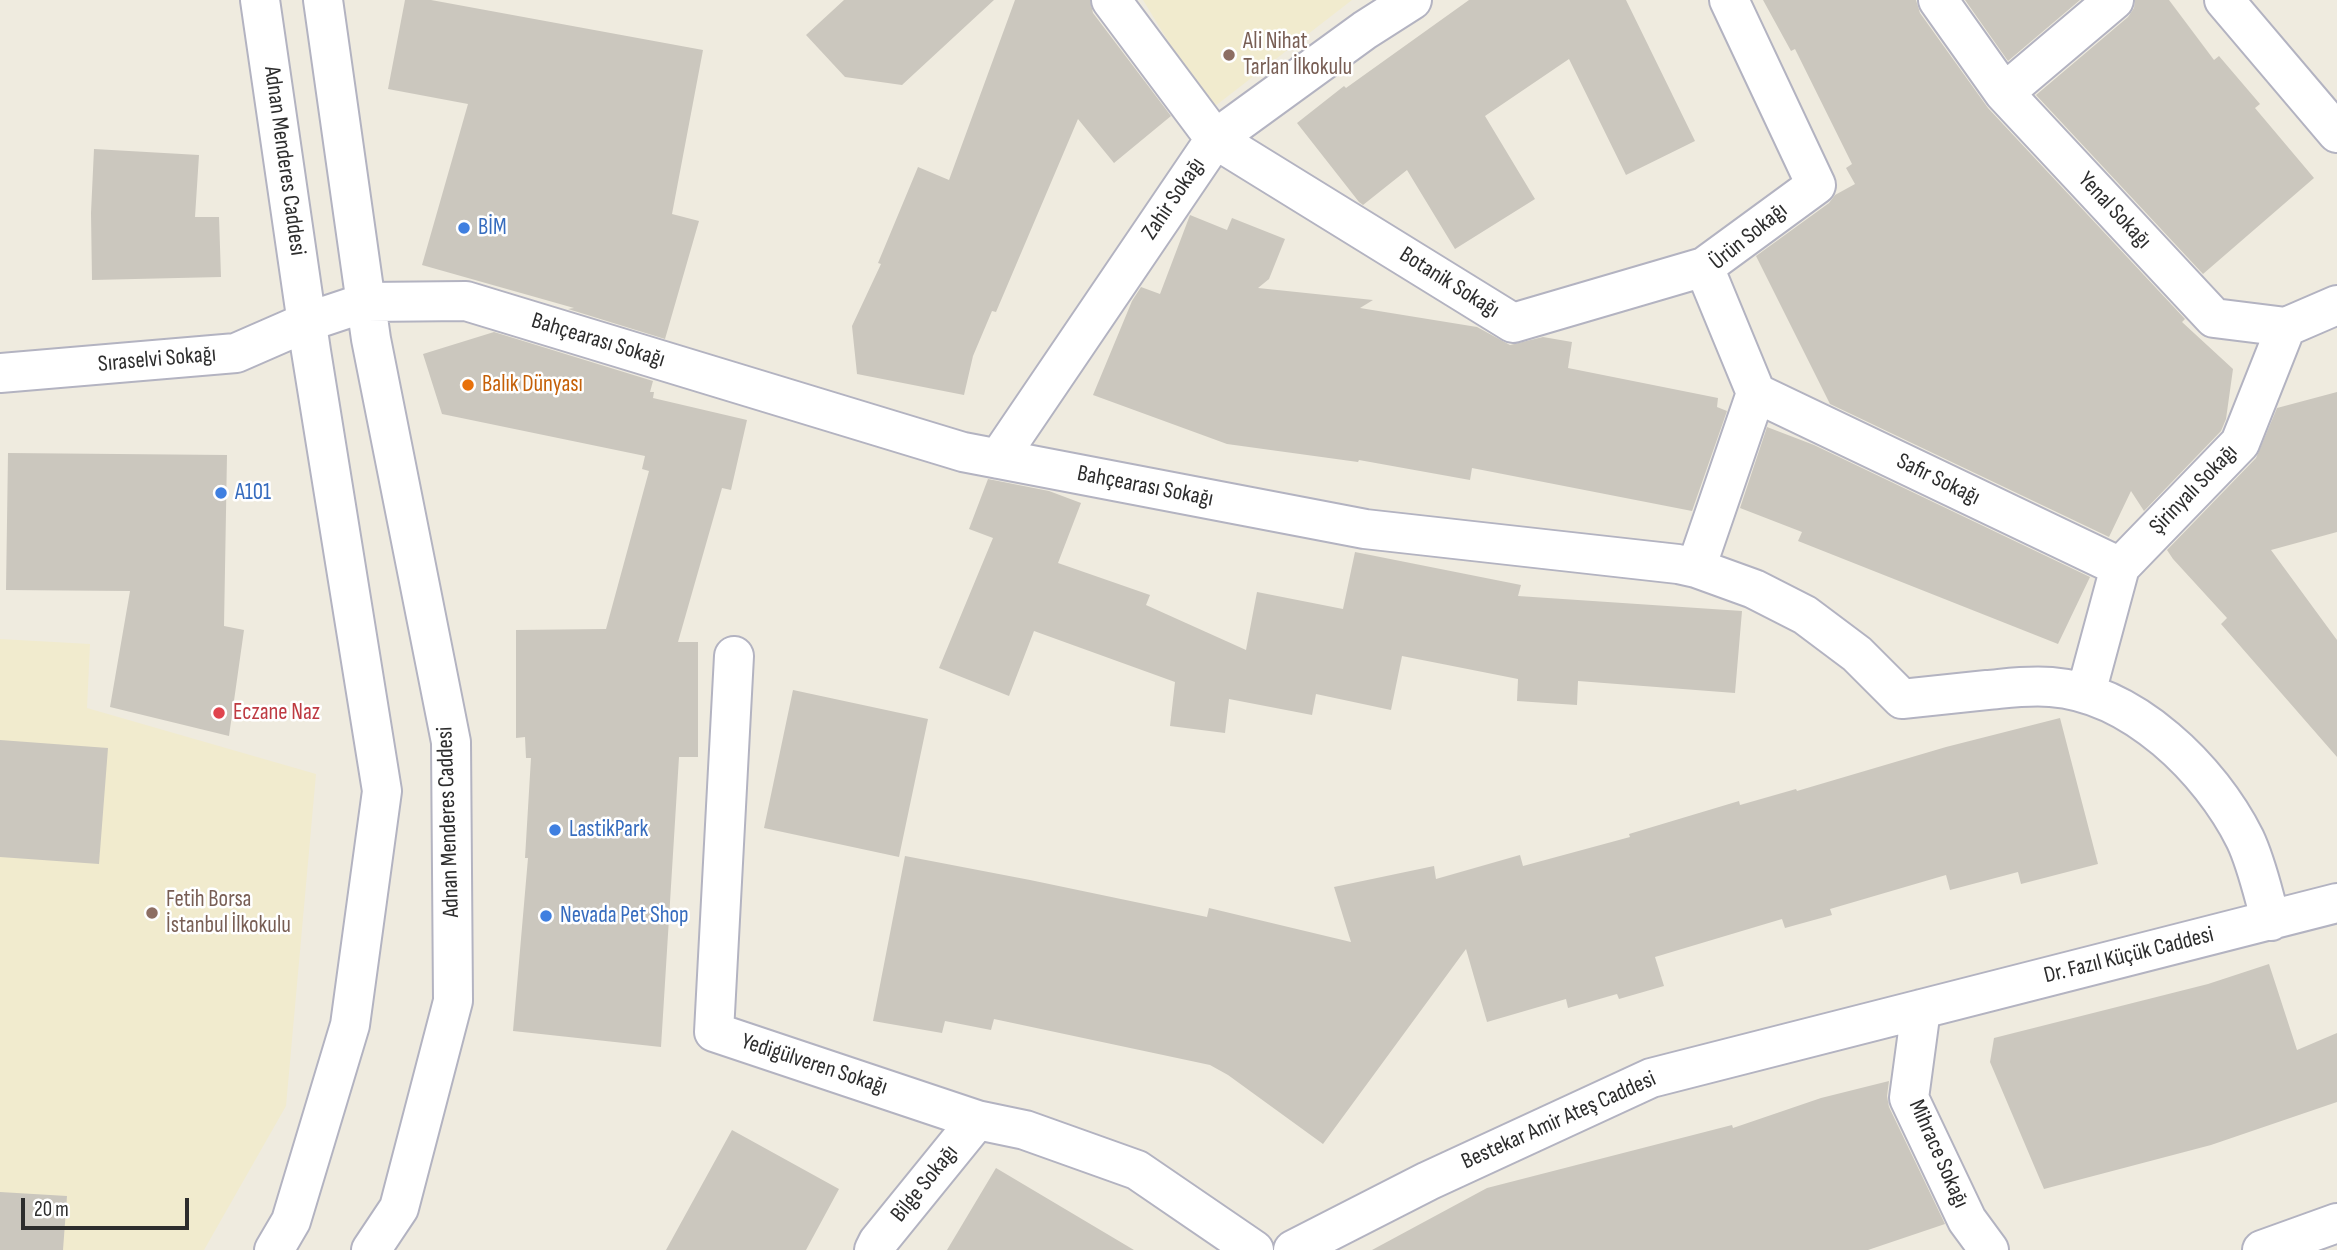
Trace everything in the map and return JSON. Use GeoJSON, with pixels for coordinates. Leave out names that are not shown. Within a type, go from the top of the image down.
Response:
{"type":"FeatureCollection","features":[{"type":"Feature","properties":{"kind":"street","name":"Adnan Menderes Caddesi"},"geometry":{"type":"LineString","coordinates":[[260,0],[307,322],[382,791],[350,1025],[291,1221],[274,1250]]}},
{"type":"Feature","properties":{"kind":"street","name":"Adnan Menderes Caddesi"},"geometry":{"type":"LineString","coordinates":[[323,0],[371,339],[451,743],[453,1001],[399,1208],[371,1250]]}},
{"type":"Feature","properties":{"kind":"street"},"geometry":{"type":"LineString","coordinates":[[1111,0],[1215,139]]}},
{"type":"Feature","properties":{"kind":"street","name":"Zahir Sokağı"},"geometry":{"type":"LineString","coordinates":[[998,459],[1215,139],[1365,30],[1412,0]]}},
{"type":"Feature","properties":{"kind":"street","name":"Ürün Sokağı"},"geometry":{"type":"LineString","coordinates":[[1730,0],[1816,185],[1704,267],[1756,393]]}},
{"type":"Feature","properties":{"kind":"street","name":"Yenal Sokağı"},"geometry":{"type":"LineString","coordinates":[[1938,0],[2004,93],[2214,318],[2286,327]]}},
{"type":"Feature","properties":{"kind":"street"},"geometry":{"type":"LineString","coordinates":[[2004,93],[2114,0]]}},
{"type":"Feature","properties":{"kind":"street"},"geometry":{"type":"LineString","coordinates":[[2224,0],[2337,133]]}},
{"type":"Feature","properties":{"kind":"street","name":"Botanik Sokağı"},"geometry":{"type":"LineString","coordinates":[[1215,139],[1513,323],[1704,267]]}},
{"type":"Feature","properties":{"kind":"street","name":"Bahçearası Sokağı"},"geometry":{"type":"LineString","coordinates":[[367,302],[466,301],[963,452],[1365,529],[1696,568],[1754,589],[1805,615],[1857,653],[1902,699],[2023,685],[2085,693]]}},
{"type":"Feature","properties":{"kind":"street"},"geometry":{"type":"LineString","coordinates":[[307,322],[367,302]]}},
{"type":"Feature","properties":{"kind":"street"},"geometry":{"type":"LineString","coordinates":[[2286,327],[2337,305]]}},
{"type":"Feature","properties":{"kind":"street","name":"Sıraselvi Sokağı"},"geometry":{"type":"LineString","coordinates":[[0,373],[236,353],[307,322]]}},
{"type":"Feature","properties":{"kind":"street","name":"Şirinyalı Sokağı"},"geometry":{"type":"LineString","coordinates":[[2120,567],[2240,443],[2286,327]]}},
{"type":"Feature","properties":{"kind":"street"},"geometry":{"type":"LineString","coordinates":[[1696,568],[1756,393]]}},
{"type":"Feature","properties":{"kind":"street","name":"Safir Sokağı"},"geometry":{"type":"LineString","coordinates":[[1756,393],[2120,567]]}},
{"type":"Feature","properties":{"kind":"street"},"geometry":{"type":"LineString","coordinates":[[2120,567],[2085,693],[2124,711],[2160,734],[2192,762],[2207,780],[2222,799],[2246,841],[2271,920]]}},
{"type":"Feature","properties":{"kind":"street","name":"Yedigülveren Sokağı"},"geometry":{"type":"LineString","coordinates":[[734,656],[714,1032],[977,1120],[1025,1130],[1137,1170],[1255,1250]]}},
{"type":"Feature","properties":{"kind":"street","name":"Dr. Fazıl Küçük Caddesi"},"geometry":{"type":"LineString","coordinates":[[1921,1009],[2337,903]]}},
{"type":"Feature","properties":{"kind":"street","name":"Bestekar Amir Ateş Caddesi"},"geometry":{"type":"LineString","coordinates":[[1293,1250],[1428,1181],[1651,1077],[1921,1009]]}},
{"type":"Feature","properties":{"kind":"street","name":"Mihrace Sokağı"},"geometry":{"type":"LineString","coordinates":[[1921,1009],[1909,1098],[1968,1220],[1989,1250]]}},
{"type":"Feature","properties":{"kind":"street","name":"Bilge Sokağı"},"geometry":{"type":"LineString","coordinates":[[874,1250],[977,1120]]}},
{"type":"Feature","properties":{"kind":"street"},"geometry":{"type":"LineString","coordinates":[[2262,1250],[2337,1223]]}},
{"type":"Feature","properties":{"kind":"shaded area","name":"Ali Nihat Tarlan İlkokulu"},"geometry":{"type":"Polygon","coordinates":[[[1143,0],[1352,0],[1210,110],[1143,0]]]}},
{"type":"Feature","properties":{"kind":"shaded area","name":"Fetih Borsa İstanbul İlkokulu"},"geometry":{"type":"Polygon","coordinates":[[[0,639],[90,644],[87,708],[316,774],[286,1106],[204,1250],[0,1250],[0,639]]]}},
{"type":"Feature","properties":{"kind":"building"},"geometry":{"type":"Polygon","coordinates":[[[405,0],[431,0],[703,50],[672,214],[699,221],[665,339],[568,309],[574,308],[422,265],[468,104],[388,89],[405,0]]]}},
{"type":"Feature","properties":{"kind":"building"},"geometry":{"type":"Polygon","coordinates":[[[844,0],[994,0],[902,85],[845,77],[806,35],[844,0]]]}},
{"type":"Feature","properties":{"kind":"building"},"geometry":{"type":"Polygon","coordinates":[[[1015,0],[1090,0],[1093,13],[1171,116],[1114,163],[1078,119],[996,312],[992,311],[973,356],[964,395],[857,374],[852,326],[881,264],[878,263],[918,167],[949,180],[1015,0]]]}},
{"type":"Feature","properties":{"kind":"building"},"geometry":{"type":"Polygon","coordinates":[[[1469,0],[1626,0],[1695,141],[1626,175],[1569,59],[1485,116],[1535,199],[1455,249],[1407,170],[1363,205],[1297,123],[1344,86],[1346,88],[1469,0]]]}},
{"type":"Feature","properties":{"kind":"building"},"geometry":{"type":"Polygon","coordinates":[[[1763,0],[1916,0],[1920,13],[1988,108],[2185,319],[2182,322],[2233,369],[2226,419],[2221,431],[2144,511],[2131,491],[2109,537],[1830,404],[1756,256],[1829,203],[1835,195],[1855,184],[1846,168],[1852,164],[1795,49],[1791,51],[1763,0]]]}},
{"type":"Feature","properties":{"kind":"building"},"geometry":{"type":"Polygon","coordinates":[[[1965,0],[2080,0],[2008,61],[1965,0]]]}},
{"type":"Feature","properties":{"kind":"building"},"geometry":{"type":"Polygon","coordinates":[[[2135,0],[2169,0],[2214,60],[2219,56],[2260,104],[2255,108],[2314,178],[2203,274],[2036,95],[2128,17],[2134,8],[2135,0]]]}},
{"type":"Feature","properties":{"kind":"building"},"geometry":{"type":"Polygon","coordinates":[[[94,149],[199,155],[195,217],[219,217],[221,277],[92,280],[94,149]]]}},
{"type":"Feature","properties":{"kind":"building"},"geometry":{"type":"Polygon","coordinates":[[[1190,215],[1227,230],[1232,218],[1285,239],[1269,279],[1258,288],[1373,300],[1360,308],[1477,327],[1510,345],[1543,337],[1572,342],[1568,368],[1718,398],[1717,407],[1727,411],[1692,511],[1472,468],[1470,480],[1359,460],[1358,462],[1227,444],[1093,395],[1132,301],[1141,287],[1160,294],[1190,215]]]}},
{"type":"Feature","properties":{"kind":"building"},"geometry":{"type":"Polygon","coordinates":[[[494,332],[653,381],[650,392],[654,392],[653,398],[747,420],[731,490],[722,488],[678,642],[698,642],[698,757],[679,757],[661,1047],[513,1031],[528,858],[525,858],[531,758],[526,758],[525,737],[516,738],[516,630],[606,629],[649,471],[642,469],[645,456],[442,414],[423,354],[494,332]]]}},
{"type":"Feature","properties":{"kind":"building"},"geometry":{"type":"Polygon","coordinates":[[[2337,392],[2337,532],[2271,550],[2337,640],[2337,757],[2221,624],[2227,618],[2167,550],[2256,458],[2277,408],[2337,392]]]}},
{"type":"Feature","properties":{"kind":"building"},"geometry":{"type":"Polygon","coordinates":[[[1767,427],[1814,445],[2090,577],[2058,644],[1798,541],[1802,532],[1740,508],[1767,427]]]}},
{"type":"Feature","properties":{"kind":"building"},"geometry":{"type":"Polygon","coordinates":[[[8,453],[227,455],[224,626],[244,630],[229,736],[110,707],[130,591],[6,590],[8,453]]]}},
{"type":"Feature","properties":{"kind":"building"},"geometry":{"type":"Polygon","coordinates":[[[988,479],[1049,491],[1081,503],[1058,563],[1150,595],[1146,605],[1246,650],[1257,592],[1343,609],[1355,552],[1521,585],[1518,596],[1742,611],[1735,693],[1578,681],[1577,705],[1517,701],[1518,679],[1402,656],[1391,710],[1316,694],[1312,715],[1229,699],[1225,733],[1170,726],[1175,682],[1034,631],[1009,696],[939,668],[993,538],[969,529],[988,479]]]}},
{"type":"Feature","properties":{"kind":"building"},"geometry":{"type":"Polygon","coordinates":[[[793,690],[928,719],[899,857],[764,828],[793,690]]]}},
{"type":"Feature","properties":{"kind":"building"},"geometry":{"type":"Polygon","coordinates":[[[2060,718],[2098,864],[2021,884],[2018,872],[1950,890],[1946,875],[1830,909],[1832,915],[1785,928],[1782,919],[1655,957],[1664,986],[1619,999],[1617,994],[1568,1008],[1566,999],[1487,1022],[1466,949],[1323,1144],[1228,1075],[1210,1065],[994,1019],[991,1030],[945,1021],[942,1033],[873,1021],[905,856],[1207,917],[1209,908],[1351,942],[1334,887],[1434,866],[1436,879],[1520,855],[1523,866],[1630,837],[1629,834],[1739,801],[1740,805],[1796,789],[1797,791],[1946,747],[2060,718]]]}},
{"type":"Feature","properties":{"kind":"building"},"geometry":{"type":"Polygon","coordinates":[[[0,740],[108,748],[99,864],[0,857],[0,740]]]}},
{"type":"Feature","properties":{"kind":"building"},"geometry":{"type":"Polygon","coordinates":[[[2269,964],[2297,1050],[2337,1033],[2337,1102],[2211,1145],[2044,1189],[1990,1062],[1994,1038],[2208,984],[2269,964]]]}},
{"type":"Feature","properties":{"kind":"building"},"geometry":{"type":"Polygon","coordinates":[[[1889,1081],[1889,1107],[1945,1224],[1868,1250],[1372,1250],[1487,1188],[1732,1125],[1733,1128],[1821,1098],[1889,1081]]]}},
{"type":"Feature","properties":{"kind":"building"},"geometry":{"type":"Polygon","coordinates":[[[732,1130],[839,1189],[806,1250],[666,1250],[732,1130]]]}},
{"type":"Feature","properties":{"kind":"building"},"geometry":{"type":"Polygon","coordinates":[[[996,1168],[1134,1250],[947,1250],[996,1168]]]}},
{"type":"Feature","properties":{"kind":"building"},"geometry":{"type":"Polygon","coordinates":[[[0,1192],[67,1196],[63,1250],[0,1250],[0,1192]]]}},
{"type":"Feature","properties":{"kind":"place","name":"Ali Nihat Tarlan İlkokulu"},"geometry":{"type":"Point","coordinates":[1229,55]}},
{"type":"Feature","properties":{"kind":"place","name":"BİM"},"geometry":{"type":"Point","coordinates":[464,228]}},
{"type":"Feature","properties":{"kind":"place","name":"Balık Dünyası"},"geometry":{"type":"Point","coordinates":[468,385]}},
{"type":"Feature","properties":{"kind":"place","name":"A101"},"geometry":{"type":"Point","coordinates":[221,493]}},
{"type":"Feature","properties":{"kind":"place","name":"Eczane Naz"},"geometry":{"type":"Point","coordinates":[219,713]}},
{"type":"Feature","properties":{"kind":"place","name":"LastikPark"},"geometry":{"type":"Point","coordinates":[555,830]}},
{"type":"Feature","properties":{"kind":"place","name":"Fetih Borsa İstanbul İlkokulu"},"geometry":{"type":"Point","coordinates":[152,913]}},
{"type":"Feature","properties":{"kind":"place","name":"Nevada Pet Shop"},"geometry":{"type":"Point","coordinates":[546,916]}}]}
